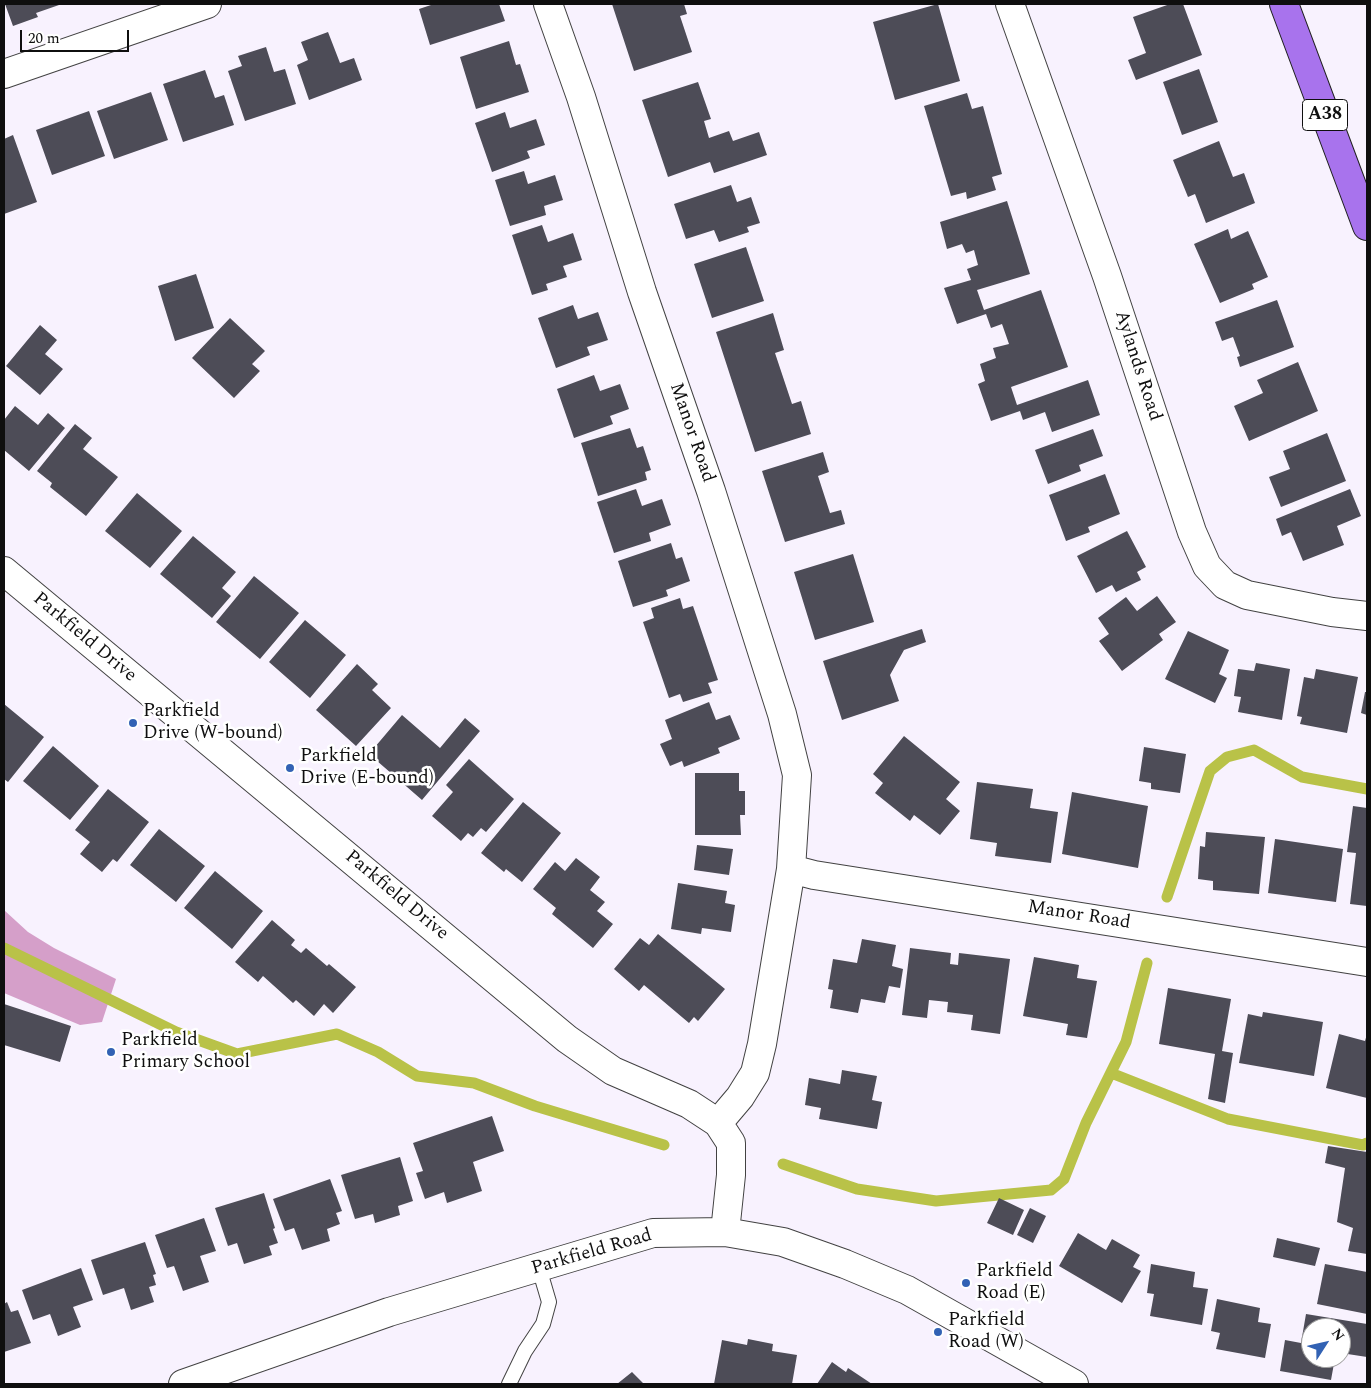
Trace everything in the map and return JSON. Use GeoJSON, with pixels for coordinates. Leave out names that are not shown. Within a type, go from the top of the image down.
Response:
{"type":"FeatureCollection","features":[{"type":"Feature","properties":{"kind":"main road","name":"A38"},"geometry":{"type":"LineString","coordinates":[[1284,4],[1367,226]]}},
{"type":"Feature","properties":{"kind":"street"},"geometry":{"type":"LineString","coordinates":[[4,74],[207,4]]}},
{"type":"Feature","properties":{"kind":"street","name":"Manor Road"},"geometry":{"type":"LineString","coordinates":[[548,4],[581,98],[642,292],[711,491],[782,714],[797,775],[791,869],[762,1044],[755,1073],[740,1097],[718,1124]]}},
{"type":"Feature","properties":{"kind":"street","name":"Aylands Road"},"geometry":{"type":"LineString","coordinates":[[1010,4],[1107,276],[1192,532],[1208,566],[1226,585],[1247,595],[1332,612],[1367,616]]}},
{"type":"Feature","properties":{"kind":"street","name":"Parkfield Drive"},"geometry":{"type":"LineString","coordinates":[[4,571],[567,1039],[613,1071],[689,1104],[718,1124],[731,1143],[731,1175],[725,1232]]}},
{"type":"Feature","properties":{"kind":"street","name":"Manor Road"},"geometry":{"type":"LineString","coordinates":[[791,869],[824,876],[1367,962]]}},
{"type":"Feature","properties":{"kind":"street","name":"Parkfield Road"},"geometry":{"type":"LineString","coordinates":[[192,1383],[389,1312],[653,1233],[725,1232],[783,1242],[845,1264],[907,1290],[1074,1384]]}},
{"type":"Feature","properties":{"kind":"lane"},"geometry":{"type":"LineString","coordinates":[[510,1384],[525,1352],[543,1324],[549,1302],[539,1268]]}},
{"type":"Feature","properties":{"kind":"shaded area"},"geometry":{"type":"Polygon","coordinates":[[[4,910],[28,932],[54,948],[116,979],[102,1022],[80,1025],[4,993],[4,910]]]}},
{"type":"Feature","properties":{"kind":"building"},"geometry":{"type":"Polygon","coordinates":[[[5,4],[59,5],[36,13],[38,17],[13,26],[5,4]]]}},
{"type":"Feature","properties":{"kind":"building"},"geometry":{"type":"Polygon","coordinates":[[[434,4],[499,4],[505,21],[430,45],[419,9],[434,4]]]}},
{"type":"Feature","properties":{"kind":"building"},"geometry":{"type":"Polygon","coordinates":[[[612,4],[684,4],[687,14],[680,16],[692,52],[634,71],[612,4]]]}},
{"type":"Feature","properties":{"kind":"building"},"geometry":{"type":"Polygon","coordinates":[[[938,4],[960,81],[895,100],[873,22],[938,4]]]}},
{"type":"Feature","properties":{"kind":"building"},"geometry":{"type":"Polygon","coordinates":[[[1170,4],[1183,4],[1202,55],[1136,80],[1128,60],[1146,53],[1133,17],[1170,4]]]}},
{"type":"Feature","properties":{"kind":"building"},"geometry":{"type":"Polygon","coordinates":[[[328,32],[340,63],[354,58],[362,80],[309,100],[297,65],[308,60],[301,42],[328,32]]]}},
{"type":"Feature","properties":{"kind":"building"},"geometry":{"type":"Polygon","coordinates":[[[509,41],[516,65],[520,64],[529,92],[476,109],[460,57],[509,41]]]}},
{"type":"Feature","properties":{"kind":"building"},"geometry":{"type":"Polygon","coordinates":[[[266,47],[274,72],[285,69],[296,104],[245,121],[228,71],[242,66],[238,56],[266,47]]]}},
{"type":"Feature","properties":{"kind":"building"},"geometry":{"type":"Polygon","coordinates":[[[1199,69],[1218,122],[1182,135],[1163,82],[1199,69]]]}},
{"type":"Feature","properties":{"kind":"building"},"geometry":{"type":"Polygon","coordinates":[[[205,70],[215,98],[224,95],[234,125],[183,142],[163,84],[205,70]]]}},
{"type":"Feature","properties":{"kind":"building"},"geometry":{"type":"Polygon","coordinates":[[[698,82],[711,119],[704,121],[709,138],[729,131],[733,141],[759,132],[767,155],[714,173],[710,162],[668,177],[642,100],[698,82]]]}},
{"type":"Feature","properties":{"kind":"building"},"geometry":{"type":"Polygon","coordinates":[[[151,92],[168,140],[114,159],[97,111],[151,92]]]}},
{"type":"Feature","properties":{"kind":"building"},"geometry":{"type":"Polygon","coordinates":[[[967,93],[972,109],[983,106],[1002,174],[992,177],[996,190],[967,199],[966,192],[951,196],[924,106],[967,93]]]}},
{"type":"Feature","properties":{"kind":"building"},"geometry":{"type":"Polygon","coordinates":[[[89,111],[105,156],[52,175],[36,130],[89,111]]]}},
{"type":"Feature","properties":{"kind":"building"},"geometry":{"type":"Polygon","coordinates":[[[505,112],[510,128],[536,119],[545,145],[527,151],[530,158],[492,172],[475,123],[505,112]]]}},
{"type":"Feature","properties":{"kind":"building"},"geometry":{"type":"Polygon","coordinates":[[[13,135],[37,202],[4,214],[4,139],[13,135]]]}},
{"type":"Feature","properties":{"kind":"building"},"geometry":{"type":"Polygon","coordinates":[[[1219,141],[1233,177],[1244,173],[1255,203],[1206,223],[1195,194],[1188,197],[1173,160],[1219,141]]]}},
{"type":"Feature","properties":{"kind":"building"},"geometry":{"type":"Polygon","coordinates":[[[524,171],[528,184],[555,175],[563,200],[544,206],[546,215],[510,226],[495,180],[524,171]]]}},
{"type":"Feature","properties":{"kind":"building"},"geometry":{"type":"Polygon","coordinates":[[[731,185],[737,202],[751,197],[760,223],[747,227],[749,232],[719,242],[714,230],[686,239],[674,204],[731,185]]]}},
{"type":"Feature","properties":{"kind":"building"},"geometry":{"type":"Polygon","coordinates":[[[1007,201],[1030,274],[977,290],[984,310],[1041,290],[1068,367],[1011,387],[1017,405],[1088,380],[1100,415],[1052,432],[1045,412],[1023,420],[1020,411],[991,421],[978,384],[985,381],[980,364],[996,358],[993,348],[1009,344],[1002,324],[991,328],[986,314],[957,324],[944,288],[971,280],[967,269],[978,265],[974,250],[966,253],[962,244],[947,249],[940,222],[1007,201]]]}},
{"type":"Feature","properties":{"kind":"building"},"geometry":{"type":"Polygon","coordinates":[[[542,225],[548,242],[573,233],[582,260],[563,266],[567,277],[546,284],[548,290],[532,295],[512,235],[542,225]]]}},
{"type":"Feature","properties":{"kind":"building"},"geometry":{"type":"Polygon","coordinates":[[[1228,229],[1231,239],[1248,231],[1268,277],[1252,284],[1254,289],[1220,303],[1194,244],[1228,229]]]}},
{"type":"Feature","properties":{"kind":"building"},"geometry":{"type":"Polygon","coordinates":[[[746,247],[764,301],[712,318],[694,264],[746,247]]]}},
{"type":"Feature","properties":{"kind":"building"},"geometry":{"type":"Polygon","coordinates":[[[196,274],[214,328],[175,341],[158,286],[196,274]]]}},
{"type":"Feature","properties":{"kind":"building"},"geometry":{"type":"Polygon","coordinates":[[[1277,300],[1294,347],[1240,367],[1237,357],[1240,356],[1233,337],[1222,341],[1215,322],[1277,300]]]}},
{"type":"Feature","properties":{"kind":"building"},"geometry":{"type":"Polygon","coordinates":[[[573,305],[578,319],[598,312],[608,340],[587,347],[590,355],[556,368],[538,318],[573,305]]]}},
{"type":"Feature","properties":{"kind":"building"},"geometry":{"type":"Polygon","coordinates":[[[773,313],[784,350],[775,353],[792,404],[801,401],[811,434],[755,452],[716,332],[773,313]]]}},
{"type":"Feature","properties":{"kind":"building"},"geometry":{"type":"Polygon","coordinates":[[[230,318],[265,351],[252,364],[260,371],[234,398],[192,358],[230,318]]]}},
{"type":"Feature","properties":{"kind":"building"},"geometry":{"type":"Polygon","coordinates":[[[40,325],[57,340],[45,354],[63,369],[40,395],[6,366],[40,325]]]}},
{"type":"Feature","properties":{"kind":"building"},"geometry":{"type":"Polygon","coordinates":[[[1298,362],[1318,411],[1249,441],[1234,406],[1263,393],[1257,380],[1298,362]]]}},
{"type":"Feature","properties":{"kind":"building"},"geometry":{"type":"Polygon","coordinates":[[[594,375],[600,391],[620,384],[629,409],[610,416],[613,424],[574,438],[557,389],[594,375]]]}},
{"type":"Feature","properties":{"kind":"building"},"geometry":{"type":"Polygon","coordinates":[[[15,406],[38,425],[48,413],[65,428],[29,471],[4,450],[4,420],[15,406]]]}},
{"type":"Feature","properties":{"kind":"building"},"geometry":{"type":"Polygon","coordinates":[[[75,424],[92,438],[83,449],[118,477],[86,516],[50,487],[52,483],[37,471],[75,424]]]}},
{"type":"Feature","properties":{"kind":"building"},"geometry":{"type":"Polygon","coordinates":[[[630,428],[637,448],[643,446],[651,470],[645,472],[647,480],[598,496],[581,443],[630,428]]]}},
{"type":"Feature","properties":{"kind":"building"},"geometry":{"type":"Polygon","coordinates":[[[1093,429],[1103,456],[1079,465],[1081,471],[1048,484],[1035,450],[1093,429]]]}},
{"type":"Feature","properties":{"kind":"building"},"geometry":{"type":"Polygon","coordinates":[[[1327,433],[1346,481],[1281,507],[1269,477],[1290,469],[1283,451],[1327,433]]]}},
{"type":"Feature","properties":{"kind":"building"},"geometry":{"type":"Polygon","coordinates":[[[823,452],[829,472],[818,476],[830,513],[841,510],[845,524],[785,542],[762,471],[823,452]]]}},
{"type":"Feature","properties":{"kind":"building"},"geometry":{"type":"Polygon","coordinates":[[[1105,474],[1120,514],[1088,527],[1090,532],[1066,541],[1049,495],[1105,474]]]}},
{"type":"Feature","properties":{"kind":"building"},"geometry":{"type":"Polygon","coordinates":[[[636,489],[642,506],[662,499],[671,525],[649,533],[651,541],[614,553],[597,502],[636,489]]]}},
{"type":"Feature","properties":{"kind":"building"},"geometry":{"type":"Polygon","coordinates":[[[1350,489],[1361,516],[1337,526],[1344,545],[1303,561],[1291,532],[1282,536],[1276,519],[1350,489]]]}},
{"type":"Feature","properties":{"kind":"building"},"geometry":{"type":"Polygon","coordinates":[[[137,493],[182,531],[150,568],[105,531],[137,493]]]}},
{"type":"Feature","properties":{"kind":"building"},"geometry":{"type":"Polygon","coordinates":[[[1127,531],[1146,567],[1137,572],[1141,580],[1116,592],[1112,585],[1096,593],[1077,556],[1127,531]]]}},
{"type":"Feature","properties":{"kind":"building"},"geometry":{"type":"Polygon","coordinates":[[[193,536],[236,572],[222,588],[231,596],[212,618],[160,574],[193,536]]]}},
{"type":"Feature","properties":{"kind":"building"},"geometry":{"type":"Polygon","coordinates":[[[671,543],[676,559],[682,557],[690,581],[666,590],[668,596],[633,607],[618,561],[671,543]]]}},
{"type":"Feature","properties":{"kind":"building"},"geometry":{"type":"Polygon","coordinates":[[[853,554],[874,622],[815,640],[794,572],[853,554]]]}},
{"type":"Feature","properties":{"kind":"building"},"geometry":{"type":"Polygon","coordinates":[[[254,576],[299,613],[260,659],[216,622],[254,576]]]}},
{"type":"Feature","properties":{"kind":"building"},"geometry":{"type":"Polygon","coordinates":[[[1157,596],[1176,622],[1159,634],[1163,640],[1122,671],[1099,641],[1109,634],[1098,618],[1126,597],[1137,611],[1157,596]]]}},
{"type":"Feature","properties":{"kind":"building"},"geometry":{"type":"Polygon","coordinates":[[[680,598],[683,609],[693,606],[718,680],[708,683],[712,693],[683,702],[680,694],[669,698],[643,622],[654,618],[651,608],[680,598]]]}},
{"type":"Feature","properties":{"kind":"building"},"geometry":{"type":"Polygon","coordinates":[[[305,620],[346,655],[310,698],[269,662],[305,620]]]}},
{"type":"Feature","properties":{"kind":"building"},"geometry":{"type":"Polygon","coordinates":[[[922,629],[926,642],[904,650],[890,675],[899,701],[842,720],[823,661],[922,629]]]}},
{"type":"Feature","properties":{"kind":"building"},"geometry":{"type":"Polygon","coordinates":[[[1188,631],[1229,650],[1219,674],[1227,678],[1215,703],[1165,679],[1188,631]]]}},
{"type":"Feature","properties":{"kind":"building"},"geometry":{"type":"Polygon","coordinates":[[[1256,663],[1290,669],[1282,720],[1238,712],[1241,697],[1234,696],[1238,669],[1254,671],[1256,663]]]}},
{"type":"Feature","properties":{"kind":"building"},"geometry":{"type":"Polygon","coordinates":[[[357,664],[378,684],[372,690],[391,708],[356,746],[316,710],[357,664]]]}},
{"type":"Feature","properties":{"kind":"building"},"geometry":{"type":"Polygon","coordinates":[[[1316,669],[1358,677],[1347,733],[1300,724],[1302,717],[1297,716],[1304,677],[1314,679],[1316,669]]]}},
{"type":"Feature","properties":{"kind":"building"},"geometry":{"type":"Polygon","coordinates":[[[1365,692],[1367,692],[1367,715],[1361,713],[1365,692]]]}},
{"type":"Feature","properties":{"kind":"building"},"geometry":{"type":"Polygon","coordinates":[[[709,702],[716,720],[730,715],[740,739],[718,748],[720,753],[684,767],[682,761],[670,766],[660,744],[672,739],[665,720],[709,702]]]}},
{"type":"Feature","properties":{"kind":"building"},"geometry":{"type":"Polygon","coordinates":[[[4,704],[44,737],[8,782],[4,779],[4,704]]]}},
{"type":"Feature","properties":{"kind":"building"},"geometry":{"type":"Polygon","coordinates":[[[402,715],[440,748],[465,718],[480,731],[422,800],[369,754],[402,715]]]}},
{"type":"Feature","properties":{"kind":"building"},"geometry":{"type":"Polygon","coordinates":[[[904,736],[960,782],[946,799],[960,811],[940,835],[914,815],[910,821],[875,793],[883,783],[873,774],[904,736]]]}},
{"type":"Feature","properties":{"kind":"building"},"geometry":{"type":"Polygon","coordinates":[[[53,746],[99,786],[70,820],[23,781],[53,746]]]}},
{"type":"Feature","properties":{"kind":"building"},"geometry":{"type":"Polygon","coordinates":[[[1144,747],[1186,754],[1180,793],[1151,789],[1151,783],[1139,781],[1144,747]]]}},
{"type":"Feature","properties":{"kind":"building"},"geometry":{"type":"Polygon","coordinates":[[[469,759],[514,799],[486,832],[481,828],[473,837],[468,833],[461,841],[432,816],[453,792],[446,785],[469,759]]]}},
{"type":"Feature","properties":{"kind":"building"},"geometry":{"type":"Polygon","coordinates":[[[695,773],[739,773],[739,791],[745,791],[745,815],[740,815],[741,835],[695,835],[695,773]]]}},
{"type":"Feature","properties":{"kind":"building"},"geometry":{"type":"Polygon","coordinates":[[[977,782],[1033,789],[1030,808],[1058,812],[1051,863],[995,856],[997,843],[970,839],[977,782]]]}},
{"type":"Feature","properties":{"kind":"building"},"geometry":{"type":"Polygon","coordinates":[[[108,789],[149,822],[117,862],[113,859],[102,872],[80,854],[90,842],[75,830],[108,789]]]}},
{"type":"Feature","properties":{"kind":"building"},"geometry":{"type":"Polygon","coordinates":[[[1072,792],[1148,806],[1138,868],[1062,854],[1072,792]]]}},
{"type":"Feature","properties":{"kind":"building"},"geometry":{"type":"Polygon","coordinates":[[[523,802],[561,833],[522,882],[506,869],[504,872],[481,853],[523,802]]]}},
{"type":"Feature","properties":{"kind":"building"},"geometry":{"type":"Polygon","coordinates":[[[1353,806],[1367,808],[1367,906],[1350,904],[1356,853],[1347,852],[1353,806]]]}},
{"type":"Feature","properties":{"kind":"building"},"geometry":{"type":"Polygon","coordinates":[[[159,829],[205,866],[176,902],[130,865],[159,829]]]}},
{"type":"Feature","properties":{"kind":"building"},"geometry":{"type":"Polygon","coordinates":[[[1206,832],[1265,837],[1259,894],[1213,890],[1213,881],[1198,879],[1200,846],[1205,847],[1206,832]]]}},
{"type":"Feature","properties":{"kind":"building"},"geometry":{"type":"Polygon","coordinates":[[[1275,839],[1343,849],[1336,902],[1268,893],[1275,839]]]}},
{"type":"Feature","properties":{"kind":"building"},"geometry":{"type":"Polygon","coordinates":[[[697,845],[733,849],[729,875],[694,870],[697,845]]]}},
{"type":"Feature","properties":{"kind":"building"},"geometry":{"type":"Polygon","coordinates":[[[576,858],[600,877],[590,890],[605,902],[597,911],[613,924],[593,948],[552,914],[556,908],[533,889],[555,862],[565,871],[576,858]]]}},
{"type":"Feature","properties":{"kind":"building"},"geometry":{"type":"Polygon","coordinates":[[[215,871],[263,911],[232,949],[184,908],[215,871]]]}},
{"type":"Feature","properties":{"kind":"building"},"geometry":{"type":"Polygon","coordinates":[[[678,883],[727,891],[725,903],[735,905],[731,932],[702,928],[701,934],[671,929],[678,883]]]}},
{"type":"Feature","properties":{"kind":"building"},"geometry":{"type":"Polygon","coordinates":[[[272,920],[295,940],[291,945],[301,953],[306,948],[327,966],[329,964],[356,987],[333,1013],[324,1004],[314,1016],[296,1000],[293,1003],[263,976],[258,982],[235,962],[272,920]]]}},
{"type":"Feature","properties":{"kind":"building"},"geometry":{"type":"Polygon","coordinates":[[[658,934],[725,989],[698,1021],[694,1017],[689,1023],[644,985],[639,991],[614,969],[640,938],[649,945],[658,934]]]}},
{"type":"Feature","properties":{"kind":"building"},"geometry":{"type":"Polygon","coordinates":[[[862,939],[896,945],[892,966],[903,969],[900,988],[889,986],[885,1003],[861,999],[858,1013],[830,1008],[833,990],[828,989],[833,959],[857,963],[862,939]]]}},
{"type":"Feature","properties":{"kind":"building"},"geometry":{"type":"Polygon","coordinates":[[[910,948],[951,953],[950,964],[958,965],[959,953],[1010,959],[1000,1034],[971,1030],[973,1015],[947,1012],[948,1002],[929,1000],[927,1018],[902,1015],[910,948]]]}},
{"type":"Feature","properties":{"kind":"building"},"geometry":{"type":"Polygon","coordinates":[[[1034,957],[1079,965],[1077,978],[1097,981],[1087,1038],[1066,1035],[1068,1024],[1023,1016],[1034,957]]]}},
{"type":"Feature","properties":{"kind":"building"},"geometry":{"type":"Polygon","coordinates":[[[1168,988],[1231,999],[1222,1051],[1233,1053],[1225,1103],[1208,1099],[1215,1054],[1159,1044],[1168,988]]]}},
{"type":"Feature","properties":{"kind":"building"},"geometry":{"type":"Polygon","coordinates":[[[4,1004],[71,1026],[60,1062],[4,1045],[4,1004]]]}},
{"type":"Feature","properties":{"kind":"building"},"geometry":{"type":"Polygon","coordinates":[[[1263,1012],[1323,1022],[1314,1076],[1239,1063],[1248,1014],[1262,1017],[1263,1012]]]}},
{"type":"Feature","properties":{"kind":"building"},"geometry":{"type":"Polygon","coordinates":[[[1339,1034],[1365,1041],[1367,1034],[1367,1098],[1326,1088],[1339,1034]]]}},
{"type":"Feature","properties":{"kind":"building"},"geometry":{"type":"Polygon","coordinates":[[[842,1070],[877,1076],[872,1100],[882,1102],[877,1129],[819,1119],[821,1108],[805,1105],[809,1078],[840,1084],[842,1070]]]}},
{"type":"Feature","properties":{"kind":"building"},"geometry":{"type":"Polygon","coordinates":[[[492,1116],[504,1151],[473,1162],[482,1191],[447,1203],[444,1192],[425,1199],[416,1173],[423,1171],[413,1143],[492,1116]]]}},
{"type":"Feature","properties":{"kind":"building"},"geometry":{"type":"Polygon","coordinates":[[[1328,1146],[1367,1152],[1367,1254],[1348,1251],[1353,1228],[1337,1222],[1345,1168],[1325,1163],[1328,1146]]]}},
{"type":"Feature","properties":{"kind":"building"},"geometry":{"type":"Polygon","coordinates":[[[400,1157],[413,1201],[398,1206],[400,1215],[375,1223],[373,1214],[355,1219],[341,1175],[400,1157]]]}},
{"type":"Feature","properties":{"kind":"building"},"geometry":{"type":"Polygon","coordinates":[[[330,1179],[342,1211],[336,1213],[340,1224],[327,1229],[330,1241],[302,1250],[294,1228],[285,1231],[273,1199],[330,1179]]]}},
{"type":"Feature","properties":{"kind":"building"},"geometry":{"type":"Polygon","coordinates":[[[264,1193],[278,1243],[269,1246],[272,1255],[244,1264],[237,1243],[228,1246],[215,1208],[264,1193]]]}},
{"type":"Feature","properties":{"kind":"building"},"geometry":{"type":"Polygon","coordinates":[[[999,1198],[1024,1210],[1013,1235],[987,1223],[999,1198]]]}},
{"type":"Feature","properties":{"kind":"building"},"geometry":{"type":"Polygon","coordinates":[[[1030,1208],[1046,1216],[1033,1243],[1017,1235],[1030,1208]]]}},
{"type":"Feature","properties":{"kind":"building"},"geometry":{"type":"Polygon","coordinates":[[[204,1218],[216,1251],[200,1256],[209,1282],[183,1291],[174,1266],[167,1268],[155,1235],[204,1218]]]}},
{"type":"Feature","properties":{"kind":"building"},"geometry":{"type":"Polygon","coordinates":[[[1078,1233],[1106,1250],[1112,1239],[1140,1255],[1133,1267],[1141,1271],[1122,1303],[1059,1266],[1078,1233]]]}},
{"type":"Feature","properties":{"kind":"building"},"geometry":{"type":"Polygon","coordinates":[[[1277,1238],[1320,1248],[1315,1266],[1273,1257],[1277,1238]]]}},
{"type":"Feature","properties":{"kind":"building"},"geometry":{"type":"Polygon","coordinates":[[[145,1242],[156,1274],[153,1275],[156,1285],[149,1287],[154,1302],[131,1310],[124,1288],[103,1295],[91,1260],[145,1242]]]}},
{"type":"Feature","properties":{"kind":"building"},"geometry":{"type":"Polygon","coordinates":[[[1151,1264],[1195,1272],[1193,1287],[1208,1289],[1202,1325],[1150,1316],[1154,1294],[1147,1293],[1151,1264]]]}},
{"type":"Feature","properties":{"kind":"building"},"geometry":{"type":"Polygon","coordinates":[[[1325,1264],[1367,1272],[1367,1314],[1317,1304],[1325,1264]]]}},
{"type":"Feature","properties":{"kind":"building"},"geometry":{"type":"Polygon","coordinates":[[[81,1268],[93,1300],[73,1307],[81,1327],[58,1336],[50,1314],[33,1320],[22,1290],[81,1268]]]}},
{"type":"Feature","properties":{"kind":"building"},"geometry":{"type":"Polygon","coordinates":[[[1217,1299],[1260,1308],[1258,1322],[1271,1324],[1265,1358],[1216,1349],[1220,1333],[1211,1331],[1217,1299]]]}},
{"type":"Feature","properties":{"kind":"building"},"geometry":{"type":"Polygon","coordinates":[[[7,1302],[11,1312],[18,1310],[31,1343],[4,1352],[4,1304],[7,1302]]]}},
{"type":"Feature","properties":{"kind":"building"},"geometry":{"type":"Polygon","coordinates":[[[1306,1314],[1330,1318],[1305,1318],[1306,1314]]]}},
{"type":"Feature","properties":{"kind":"building"},"geometry":{"type":"Polygon","coordinates":[[[1351,1321],[1367,1324],[1367,1357],[1351,1355],[1351,1321]]]}},
{"type":"Feature","properties":{"kind":"building"},"geometry":{"type":"Polygon","coordinates":[[[748,1339],[773,1344],[772,1351],[797,1355],[792,1384],[714,1384],[722,1340],[747,1345],[748,1339]]]}},
{"type":"Feature","properties":{"kind":"building"},"geometry":{"type":"Polygon","coordinates":[[[1285,1340],[1301,1343],[1301,1368],[1333,1368],[1331,1380],[1280,1371],[1285,1340]]]}},
{"type":"Feature","properties":{"kind":"building"},"geometry":{"type":"Polygon","coordinates":[[[832,1362],[846,1372],[848,1368],[872,1384],[817,1384],[832,1362]]]}},
{"type":"Feature","properties":{"kind":"building"},"geometry":{"type":"Polygon","coordinates":[[[632,1372],[644,1384],[617,1384],[632,1372]]]}},
{"type":"Feature","properties":{"kind":"waterway"},"geometry":{"type":"LineString","coordinates":[[1167,897],[1210,771],[1227,757],[1254,750],[1302,777],[1367,789]]}},
{"type":"Feature","properties":{"kind":"waterway"},"geometry":{"type":"LineString","coordinates":[[4,948],[176,1032],[237,1054],[337,1034],[378,1052],[417,1076],[474,1083],[535,1106],[664,1145]]}},
{"type":"Feature","properties":{"kind":"waterway"},"geometry":{"type":"LineString","coordinates":[[783,1164],[857,1189],[936,1201],[1051,1190],[1064,1179],[1086,1123],[1126,1042],[1147,963]]}},
{"type":"Feature","properties":{"kind":"waterway"},"geometry":{"type":"LineString","coordinates":[[1111,1073],[1228,1119],[1363,1145],[1367,1143]]}},
{"type":"Feature","properties":{"kind":"place","name":"Parkfield Drive (W-bound)"},"geometry":{"type":"Point","coordinates":[133,723]}},
{"type":"Feature","properties":{"kind":"place","name":"Parkfield Drive (E-bound)"},"geometry":{"type":"Point","coordinates":[290,768]}},
{"type":"Feature","properties":{"kind":"place","name":"Parkfield Primary School"},"geometry":{"type":"Point","coordinates":[111,1052]}},
{"type":"Feature","properties":{"kind":"place","name":"Parkfield Road (E)"},"geometry":{"type":"Point","coordinates":[966,1283]}},
{"type":"Feature","properties":{"kind":"place","name":"Parkfield Road (W)"},"geometry":{"type":"Point","coordinates":[938,1332]}}]}
